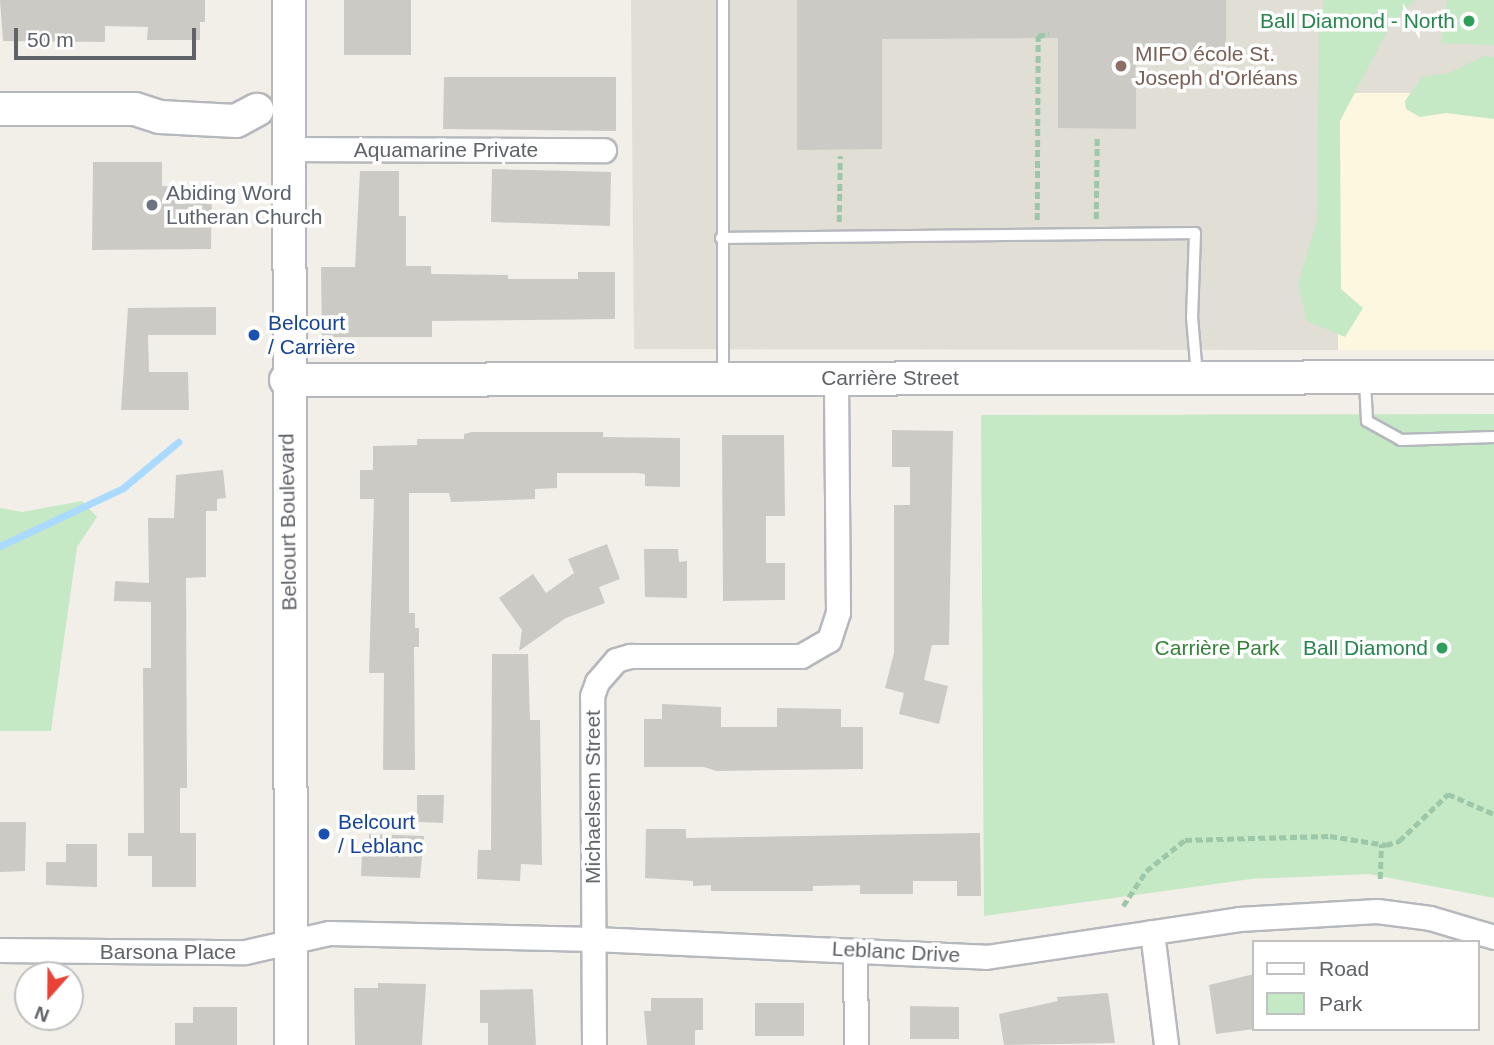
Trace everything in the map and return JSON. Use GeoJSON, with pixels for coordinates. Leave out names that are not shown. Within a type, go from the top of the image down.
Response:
{"type":"FeatureCollection","features":[{"type":"Feature","properties":{"kind":"street","name":"Belcourt Boulevard"},"geometry":{"type":"LineString","coordinates":[[289,0],[272,110],[288,149],[286,380],[291,1045]]}},
{"type":"Feature","properties":{"kind":"street"},"geometry":{"type":"LineString","coordinates":[[0,109],[135,109],[160,117],[236,121],[272,110]]}},
{"type":"Feature","properties":{"kind":"street","name":"Aquamarine Private"},"geometry":{"type":"LineString","coordinates":[[288,149],[604,150]]}},
{"type":"Feature","properties":{"kind":"street","name":"Carrière Street"},"geometry":{"type":"LineString","coordinates":[[286,380],[1494,377]]}},
{"type":"Feature","properties":{"kind":"street","name":"Michaelsem Street"},"geometry":{"type":"LineString","coordinates":[[594,1045],[592,696],[606,670],[630,656],[801,656],[823,645],[835,628],[836,378]]}},
{"type":"Feature","properties":{"kind":"street","name":"Leblanc Drive"},"geometry":{"type":"LineString","coordinates":[[292,942],[329,933],[594,939],[986,957],[1239,919],[1377,911],[1430,918],[1494,937]]}},
{"type":"Feature","properties":{"kind":"street"},"geometry":{"type":"LineString","coordinates":[[1152,932],[1166,1045]]}},
{"type":"Feature","properties":{"kind":"street","name":"Barsona Place"},"geometry":{"type":"LineString","coordinates":[[0,950],[244,952],[292,942]]}},
{"type":"Feature","properties":{"kind":"street"},"geometry":{"type":"LineString","coordinates":[[855,951],[856,1045]]}},
{"type":"Feature","properties":{"kind":"lane"},"geometry":{"type":"LineString","coordinates":[[723,0],[723,380]]}},
{"type":"Feature","properties":{"kind":"lane"},"geometry":{"type":"LineString","coordinates":[[721,237],[1195,233],[1192,317],[1198,378]]}},
{"type":"Feature","properties":{"kind":"lane"},"geometry":{"type":"LineString","coordinates":[[1365,376],[1367,421],[1401,440],[1494,437]]}},
{"type":"Feature","properties":{"kind":"path"},"geometry":{"type":"LineString","coordinates":[[1036,235],[1038,36],[1049,34]]}},
{"type":"Feature","properties":{"kind":"path"},"geometry":{"type":"LineString","coordinates":[[1095,234],[1097,135]]}},
{"type":"Feature","properties":{"kind":"path"},"geometry":{"type":"LineString","coordinates":[[839,236],[840,156]]}},
{"type":"Feature","properties":{"kind":"path"},"geometry":{"type":"LineString","coordinates":[[1123,906],[1146,871],[1185,840],[1329,836],[1381,844],[1399,842],[1448,794],[1494,814]]}},
{"type":"Feature","properties":{"kind":"path"},"geometry":{"type":"LineString","coordinates":[[1380,879],[1381,844]]}},
{"type":"Feature","properties":{"kind":"shaded area"},"geometry":{"type":"Polygon","coordinates":[[[631,0],[1494,0],[1494,93],[1338,93],[1338,350],[634,349],[631,0]]]}},
{"type":"Feature","properties":{"kind":"shaded area"},"geometry":{"type":"Polygon","coordinates":[[[1337,93],[1494,93],[1494,350],[1338,350],[1337,93]]]}},
{"type":"Feature","properties":{"kind":"green space"},"geometry":{"type":"Polygon","coordinates":[[[1324,0],[1415,0],[1391,24],[1340,121],[1341,289],[1363,308],[1345,337],[1307,321],[1298,284],[1317,220],[1319,28],[1324,0]]]}},
{"type":"Feature","properties":{"kind":"green space","name":"Ball Diamond - North"},"geometry":{"type":"Polygon","coordinates":[[[1447,0],[1494,0],[1494,45],[1441,43],[1447,0]]]}},
{"type":"Feature","properties":{"kind":"green space"},"geometry":{"type":"Polygon","coordinates":[[[1484,56],[1494,57],[1494,119],[1446,113],[1420,117],[1406,109],[1405,101],[1423,76],[1447,74],[1484,56]]]}},
{"type":"Feature","properties":{"kind":"green space","name":"Carrière Park"},"geometry":{"type":"Polygon","coordinates":[[[1494,414],[1494,898],[1369,874],[1251,879],[984,916],[981,415],[1494,414]]]}},
{"type":"Feature","properties":{"kind":"green space"},"geometry":{"type":"Polygon","coordinates":[[[82,501],[97,517],[77,547],[51,731],[0,731],[0,508],[22,512],[82,501]]]}},
{"type":"Feature","properties":{"kind":"building"},"geometry":{"type":"Polygon","coordinates":[[[0,0],[205,0],[205,22],[200,22],[200,40],[147,40],[148,27],[105,26],[105,42],[3,41],[0,0]]]}},
{"type":"Feature","properties":{"kind":"building"},"geometry":{"type":"Polygon","coordinates":[[[344,0],[411,0],[411,55],[344,55],[344,0]]]}},
{"type":"Feature","properties":{"kind":"building"},"geometry":{"type":"Polygon","coordinates":[[[797,0],[1226,0],[1226,53],[1136,53],[1136,129],[1058,128],[1058,38],[882,39],[882,149],[797,150],[797,0]]]}},
{"type":"Feature","properties":{"kind":"building"},"geometry":{"type":"Polygon","coordinates":[[[444,77],[616,77],[616,131],[443,129],[444,77]]]}},
{"type":"Feature","properties":{"kind":"building","name":"Abiding Word Lutheran Church"},"geometry":{"type":"Polygon","coordinates":[[[93,162],[162,162],[162,186],[212,188],[211,249],[92,250],[93,162]]]}},
{"type":"Feature","properties":{"kind":"building"},"geometry":{"type":"Polygon","coordinates":[[[492,169],[611,172],[610,226],[491,222],[492,169]]]}},
{"type":"Feature","properties":{"kind":"building"},"geometry":{"type":"Polygon","coordinates":[[[360,171],[399,171],[399,216],[406,216],[406,266],[431,266],[431,274],[508,275],[508,279],[578,279],[578,272],[615,272],[615,319],[432,321],[432,337],[322,337],[321,267],[355,267],[360,171]]]}},
{"type":"Feature","properties":{"kind":"building"},"geometry":{"type":"Polygon","coordinates":[[[216,307],[216,335],[148,335],[149,372],[188,372],[189,410],[121,410],[128,308],[216,307]]]}},
{"type":"Feature","properties":{"kind":"building"},"geometry":{"type":"Polygon","coordinates":[[[892,430],[953,431],[949,645],[932,645],[924,680],[948,686],[939,724],[899,714],[904,693],[885,688],[894,653],[894,505],[910,505],[910,467],[892,467],[892,430]]]}},
{"type":"Feature","properties":{"kind":"building"},"geometry":{"type":"Polygon","coordinates":[[[603,432],[603,437],[680,438],[680,487],[645,486],[645,474],[557,473],[557,488],[535,489],[535,499],[451,502],[449,493],[409,493],[409,613],[415,613],[415,628],[419,628],[419,647],[414,647],[415,770],[383,770],[384,673],[369,673],[374,499],[360,499],[360,470],[373,470],[373,446],[417,445],[417,439],[464,439],[464,434],[603,432]]]}},
{"type":"Feature","properties":{"kind":"building"},"geometry":{"type":"Polygon","coordinates":[[[722,435],[784,435],[785,516],[766,516],[766,563],[785,563],[785,600],[723,601],[722,435]]]}},
{"type":"Feature","properties":{"kind":"building"},"geometry":{"type":"Polygon","coordinates":[[[223,470],[226,498],[217,499],[217,511],[206,511],[206,577],[186,578],[187,788],[180,788],[180,833],[196,833],[196,887],[152,887],[152,856],[128,856],[128,833],[144,833],[143,668],[151,668],[151,602],[114,601],[115,581],[149,583],[148,518],[174,518],[176,475],[223,470]]]}},
{"type":"Feature","properties":{"kind":"building"},"geometry":{"type":"Polygon","coordinates":[[[607,544],[620,579],[599,587],[605,603],[566,618],[519,651],[522,630],[499,598],[533,574],[546,593],[574,573],[568,559],[607,544]]]}},
{"type":"Feature","properties":{"kind":"building"},"geometry":{"type":"Polygon","coordinates":[[[644,549],[678,549],[679,562],[687,561],[687,598],[645,597],[644,549]]]}},
{"type":"Feature","properties":{"kind":"building"},"geometry":{"type":"Polygon","coordinates":[[[492,654],[528,654],[530,720],[540,720],[542,865],[521,864],[520,881],[477,879],[478,850],[491,850],[492,654]]]}},
{"type":"Feature","properties":{"kind":"building"},"geometry":{"type":"Polygon","coordinates":[[[662,704],[721,707],[721,727],[777,727],[777,708],[841,709],[841,727],[863,727],[863,769],[716,771],[704,767],[644,767],[644,719],[662,719],[662,704]]]}},
{"type":"Feature","properties":{"kind":"building"},"geometry":{"type":"Polygon","coordinates":[[[417,795],[444,795],[443,823],[417,822],[417,795]]]}},
{"type":"Feature","properties":{"kind":"building"},"geometry":{"type":"Polygon","coordinates":[[[0,822],[26,822],[25,871],[0,872],[0,822]]]}},
{"type":"Feature","properties":{"kind":"building"},"geometry":{"type":"Polygon","coordinates":[[[646,829],[686,829],[686,838],[980,833],[981,896],[957,896],[957,881],[913,881],[913,894],[860,894],[860,885],[813,886],[813,891],[711,891],[711,885],[693,886],[693,881],[645,878],[646,829]]]}},
{"type":"Feature","properties":{"kind":"building"},"geometry":{"type":"Polygon","coordinates":[[[369,834],[424,836],[420,878],[361,876],[362,851],[369,851],[369,834]]]}},
{"type":"Feature","properties":{"kind":"building"},"geometry":{"type":"Polygon","coordinates":[[[66,844],[97,844],[97,887],[46,885],[46,862],[66,862],[66,844]]]}},
{"type":"Feature","properties":{"kind":"building"},"geometry":{"type":"Polygon","coordinates":[[[1252,974],[1252,1029],[1216,1034],[1209,985],[1252,974]]]}},
{"type":"Feature","properties":{"kind":"building"},"geometry":{"type":"Polygon","coordinates":[[[378,983],[426,984],[422,1045],[355,1045],[354,988],[378,988],[378,983]]]}},
{"type":"Feature","properties":{"kind":"building"},"geometry":{"type":"Polygon","coordinates":[[[533,989],[536,1045],[488,1045],[488,1023],[480,1023],[480,990],[533,989]]]}},
{"type":"Feature","properties":{"kind":"building"},"geometry":{"type":"Polygon","coordinates":[[[1108,993],[1115,1043],[1004,1045],[999,1014],[1058,1001],[1057,997],[1108,993]]]}},
{"type":"Feature","properties":{"kind":"building"},"geometry":{"type":"Polygon","coordinates":[[[651,998],[703,998],[703,1030],[695,1030],[695,1045],[647,1045],[644,1011],[651,1011],[651,998]]]}},
{"type":"Feature","properties":{"kind":"building"},"geometry":{"type":"Polygon","coordinates":[[[755,1003],[804,1003],[804,1036],[755,1036],[755,1003]]]}},
{"type":"Feature","properties":{"kind":"building"},"geometry":{"type":"Polygon","coordinates":[[[910,1006],[959,1007],[959,1039],[910,1039],[910,1006]]]}},
{"type":"Feature","properties":{"kind":"building"},"geometry":{"type":"Polygon","coordinates":[[[193,1007],[237,1007],[237,1045],[175,1045],[175,1023],[193,1023],[193,1007]]]}},
{"type":"Feature","properties":{"kind":"waterway"},"geometry":{"type":"LineString","coordinates":[[0,546],[123,488],[178,442]]}},
{"type":"Feature","properties":{"kind":"place","name":"Ball Diamond - North"},"geometry":{"type":"Point","coordinates":[1469,21]}},
{"type":"Feature","properties":{"kind":"place","name":"MIFO école St. Joseph d'Orléans"},"geometry":{"type":"Point","coordinates":[1121,66]}},
{"type":"Feature","properties":{"kind":"place","name":"Abiding Word Lutheran Church"},"geometry":{"type":"Point","coordinates":[152,205]}},
{"type":"Feature","properties":{"kind":"place","name":"Belcourt / Carrière"},"geometry":{"type":"Point","coordinates":[254,335]}},
{"type":"Feature","properties":{"kind":"place","name":"Ball Diamond"},"geometry":{"type":"Point","coordinates":[1442,648]}},
{"type":"Feature","properties":{"kind":"place","name":"Belcourt / Leblanc"},"geometry":{"type":"Point","coordinates":[324,834]}}]}
